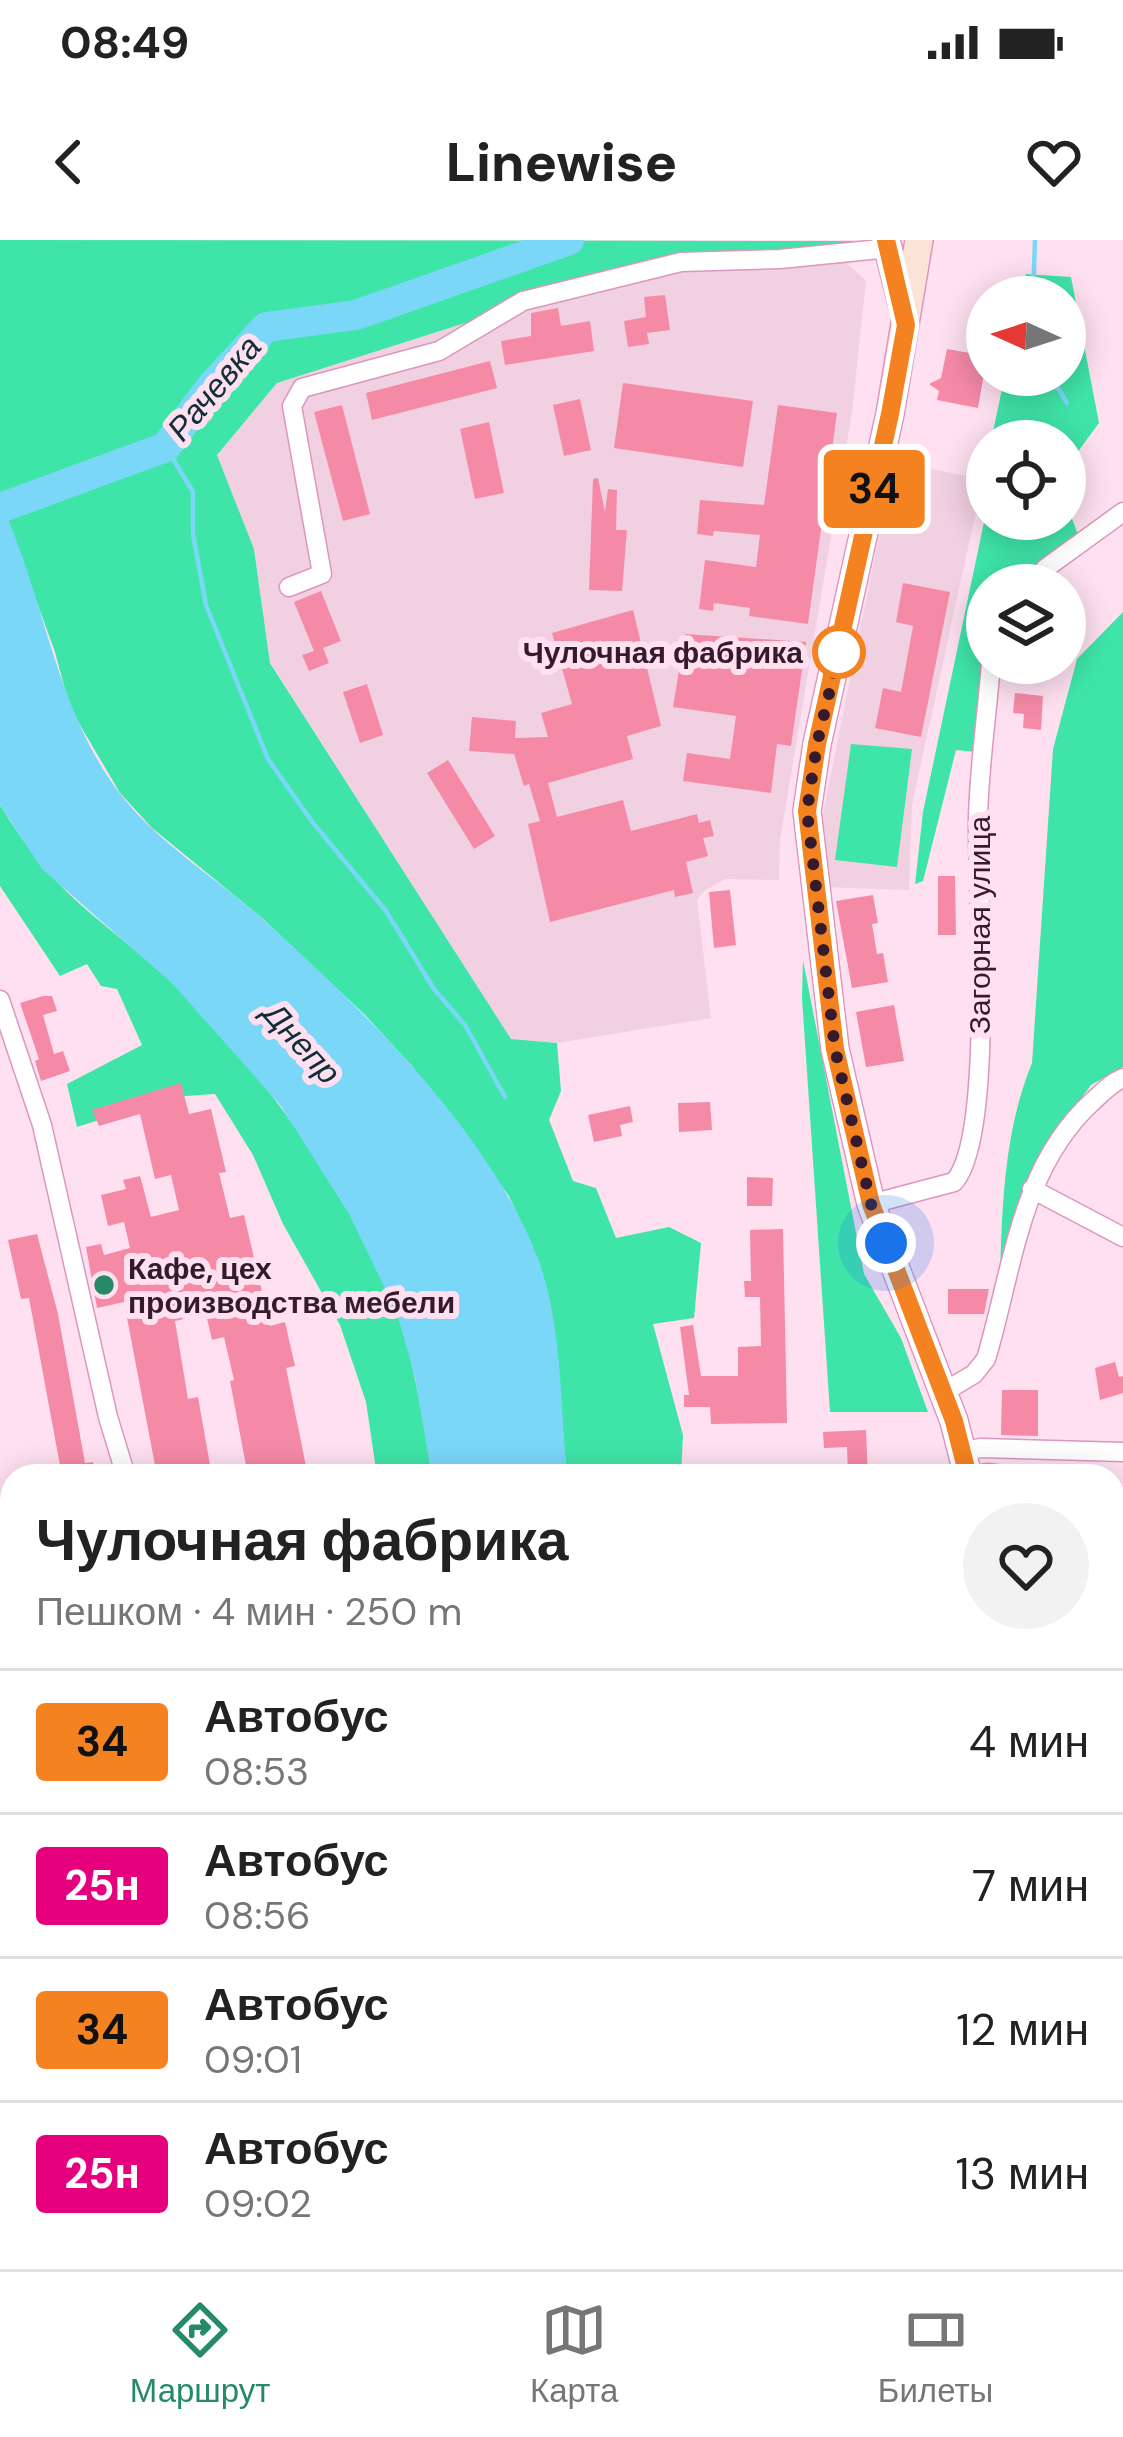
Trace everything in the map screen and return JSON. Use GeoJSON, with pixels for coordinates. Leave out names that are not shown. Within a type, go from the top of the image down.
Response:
{"type":"FeatureCollection","features":[{"type":"Feature","properties":{"kind":"main road"},"geometry":{"type":"LineString","coordinates":[[919,240],[886,436],[817,744],[807,811],[835,1049],[871,1204],[944,1392],[965,1464]]}},
{"type":"Feature","properties":{"kind":"main road"},"geometry":{"type":"LineString","coordinates":[[888,244],[906,325]]}},
{"type":"Feature","properties":{"kind":"street"},"geometry":{"type":"LineString","coordinates":[[289,586],[322,574],[292,406],[302,388],[439,351],[523,301],[681,262],[780,259],[888,244]]}},
{"type":"Feature","properties":{"kind":"street"},"geometry":{"type":"LineString","coordinates":[[1052,564],[1123,512]]}},
{"type":"Feature","properties":{"kind":"street","name":"Загорная улица"},"geometry":{"type":"LineString","coordinates":[[871,1204],[954,1182],[969,1156],[979,1064],[978,815],[990,684]]}},
{"type":"Feature","properties":{"kind":"street"},"geometry":{"type":"LineString","coordinates":[[0,1000],[42,1125],[122,1464]]}},
{"type":"Feature","properties":{"kind":"street"},"geometry":{"type":"LineString","coordinates":[[944,1392],[974,1375],[986,1358],[1042,1166],[1080,1112],[1123,1078]]}},
{"type":"Feature","properties":{"kind":"street"},"geometry":{"type":"LineString","coordinates":[[1032,1189],[1123,1237]]}},
{"type":"Feature","properties":{"kind":"street"},"geometry":{"type":"LineString","coordinates":[[968,1464],[981,1448],[1123,1452]]}},
{"type":"Feature","properties":{"kind":"shaded area"},"geometry":{"type":"Polygon","coordinates":[[[847,263],[866,281],[852,412],[780,840],[779,880],[726,879],[697,900],[711,1018],[557,1043],[511,1039],[270,662],[254,549],[217,455],[277,383],[462,324],[685,271],[847,263]]]}},
{"type":"Feature","properties":{"kind":"shaded area"},"geometry":{"type":"Polygon","coordinates":[[[894,462],[966,476],[966,540],[970,540],[912,805],[909,890],[823,887],[822,818],[894,462]]]}},
{"type":"Feature","properties":{"kind":"green space"},"geometry":{"type":"Polygon","coordinates":[[[0,240],[859,241],[847,263],[685,271],[462,324],[277,383],[217,455],[254,549],[270,663],[511,1039],[557,1043],[561,1091],[549,1120],[573,1181],[596,1188],[616,1238],[669,1227],[701,1243],[694,1318],[653,1324],[683,1435],[682,1464],[566,1464],[553,1327],[539,1262],[509,1196],[412,1066],[365,1015],[262,918],[152,828],[120,793],[70,708],[55,652],[0,501],[0,240]]]}},
{"type":"Feature","properties":{"kind":"green space"},"geometry":{"type":"Polygon","coordinates":[[[1086,355],[1099,423],[1086,441],[1086,420],[995,420],[1001,396],[1086,396],[1086,355]]]}},
{"type":"Feature","properties":{"kind":"green space"},"geometry":{"type":"Polygon","coordinates":[[[980,540],[1076,540],[1050,564],[975,564],[980,540]]]}},
{"type":"Feature","properties":{"kind":"green space"},"geometry":{"type":"Polygon","coordinates":[[[966,608],[966,684],[984,684],[976,752],[956,750],[923,881],[915,884],[923,812],[966,608]]]}},
{"type":"Feature","properties":{"kind":"green space"},"geometry":{"type":"Polygon","coordinates":[[[1123,612],[1123,1067],[1091,1085],[1037,1160],[1000,1281],[1010,1142],[1032,1063],[1053,749],[1070,684],[1086,684],[1086,650],[1123,612]]]}},
{"type":"Feature","properties":{"kind":"green space"},"geometry":{"type":"Polygon","coordinates":[[[851,744],[912,749],[897,867],[835,860],[851,744]]]}},
{"type":"Feature","properties":{"kind":"green space"},"geometry":{"type":"Polygon","coordinates":[[[0,805],[57,882],[171,982],[271,1094],[331,1180],[379,1270],[404,1334],[430,1464],[375,1464],[366,1402],[340,1325],[283,1224],[253,1155],[215,1094],[171,1097],[77,1127],[67,1084],[142,1045],[117,989],[101,986],[87,964],[60,976],[0,886],[0,805]]]}},
{"type":"Feature","properties":{"kind":"green space"},"geometry":{"type":"Polygon","coordinates":[[[803,960],[864,1274],[901,1338],[928,1412],[830,1412],[803,960]]]}},
{"type":"Feature","properties":{"kind":"water","name":"Днепр"},"geometry":{"type":"Polygon","coordinates":[[[0,501],[81,727],[121,795],[171,846],[265,921],[343,994],[421,1076],[489,1165],[516,1211],[546,1285],[559,1366],[566,1464],[430,1464],[415,1377],[397,1313],[349,1214],[281,1106],[172,983],[42,869],[0,805],[0,501]]]}},
{"type":"Feature","properties":{"kind":"building"},"geometry":{"type":"Polygon","coordinates":[[[665,295],[670,330],[647,333],[649,344],[628,347],[624,321],[646,317],[644,297],[665,295]]]}},
{"type":"Feature","properties":{"kind":"building"},"geometry":{"type":"Polygon","coordinates":[[[558,308],[561,326],[590,321],[594,351],[505,365],[501,341],[531,336],[531,313],[558,308]]]}},
{"type":"Feature","properties":{"kind":"building"},"geometry":{"type":"Polygon","coordinates":[[[947,349],[966,352],[966,396],[980,396],[978,408],[937,400],[939,391],[929,384],[941,378],[947,349]]]}},
{"type":"Feature","properties":{"kind":"building"},"geometry":{"type":"Polygon","coordinates":[[[490,361],[497,388],[372,420],[366,393],[490,361]]]}},
{"type":"Feature","properties":{"kind":"building"},"geometry":{"type":"Polygon","coordinates":[[[623,383],[753,401],[743,467],[614,448],[623,383]]]}},
{"type":"Feature","properties":{"kind":"building"},"geometry":{"type":"Polygon","coordinates":[[[580,399],[591,450],[564,456],[553,405],[580,399]]]}},
{"type":"Feature","properties":{"kind":"building"},"geometry":{"type":"Polygon","coordinates":[[[342,405],[370,514],[343,521],[314,412],[342,405]]]}},
{"type":"Feature","properties":{"kind":"building"},"geometry":{"type":"Polygon","coordinates":[[[778,405],[837,413],[808,624],[749,616],[750,608],[714,603],[713,611],[699,609],[705,560],[756,567],[760,535],[697,534],[700,500],[764,505],[778,405]]]}},
{"type":"Feature","properties":{"kind":"building"},"geometry":{"type":"Polygon","coordinates":[[[489,422],[504,493],[475,499],[460,429],[489,422]]]}},
{"type":"Feature","properties":{"kind":"building"},"geometry":{"type":"Polygon","coordinates":[[[598,478],[605,512],[608,489],[617,490],[616,530],[627,530],[622,591],[589,590],[593,479],[598,478]]]}},
{"type":"Feature","properties":{"kind":"building"},"geometry":{"type":"Polygon","coordinates":[[[903,583],[950,592],[921,737],[875,728],[883,688],[901,692],[913,626],[896,622],[903,583]]]}},
{"type":"Feature","properties":{"kind":"building"},"geometry":{"type":"Polygon","coordinates":[[[321,591],[341,641],[323,648],[329,663],[309,671],[302,655],[314,651],[294,602],[321,591]]]}},
{"type":"Feature","properties":{"kind":"building"},"geometry":{"type":"Polygon","coordinates":[[[633,610],[661,726],[627,736],[633,759],[548,783],[557,817],[623,800],[631,831],[697,814],[699,823],[710,820],[714,836],[703,838],[708,856],[686,862],[693,893],[675,897],[674,890],[550,922],[528,824],[540,821],[529,784],[524,786],[514,754],[469,751],[472,717],[516,721],[515,738],[548,737],[541,713],[572,704],[552,633],[633,610]]]}},
{"type":"Feature","properties":{"kind":"building"},"geometry":{"type":"Polygon","coordinates":[[[685,634],[806,642],[791,746],[777,744],[771,793],[683,781],[687,753],[730,759],[736,716],[673,707],[685,634]]]}},
{"type":"Feature","properties":{"kind":"building"},"geometry":{"type":"Polygon","coordinates":[[[367,684],[383,735],[360,743],[343,692],[367,684]]]}},
{"type":"Feature","properties":{"kind":"building"},"geometry":{"type":"Polygon","coordinates":[[[1015,693],[1043,696],[1041,730],[1023,728],[1024,714],[1013,713],[1015,693]]]}},
{"type":"Feature","properties":{"kind":"building"},"geometry":{"type":"Polygon","coordinates":[[[448,760],[495,836],[474,849],[427,773],[448,760]]]}},
{"type":"Feature","properties":{"kind":"building"},"geometry":{"type":"Polygon","coordinates":[[[938,876],[955,876],[956,935],[938,935],[938,876]]]}},
{"type":"Feature","properties":{"kind":"building"},"geometry":{"type":"Polygon","coordinates":[[[730,890],[736,945],[714,948],[709,892],[730,890]]]}},
{"type":"Feature","properties":{"kind":"building"},"geometry":{"type":"Polygon","coordinates":[[[873,895],[877,954],[883,953],[888,982],[852,988],[836,901],[873,895]]]}},
{"type":"Feature","properties":{"kind":"building"},"geometry":{"type":"Polygon","coordinates":[[[52,996],[57,1011],[43,1015],[54,1054],[63,1051],[70,1071],[41,1081],[35,1061],[39,1059],[20,1003],[52,996]]]}},
{"type":"Feature","properties":{"kind":"building"},"geometry":{"type":"Polygon","coordinates":[[[894,1005],[904,1061],[866,1067],[856,1012],[894,1005]]]}},
{"type":"Feature","properties":{"kind":"building"},"geometry":{"type":"Polygon","coordinates":[[[181,1083],[189,1114],[211,1109],[226,1172],[219,1173],[230,1218],[244,1215],[270,1326],[285,1322],[295,1366],[286,1368],[306,1464],[246,1464],[224,1337],[212,1340],[206,1314],[175,1321],[188,1399],[198,1397],[210,1464],[155,1464],[124,1302],[97,1308],[86,1247],[101,1244],[104,1255],[130,1248],[124,1222],[108,1226],[101,1195],[126,1189],[123,1180],[140,1176],[151,1217],[179,1210],[171,1175],[155,1179],[140,1114],[99,1126],[92,1110],[181,1083]]]}},
{"type":"Feature","properties":{"kind":"building"},"geometry":{"type":"Polygon","coordinates":[[[710,1102],[712,1130],[679,1132],[678,1103],[710,1102]]]}},
{"type":"Feature","properties":{"kind":"building"},"geometry":{"type":"Polygon","coordinates":[[[630,1106],[633,1122],[620,1125],[622,1136],[594,1142],[588,1115],[630,1106]]]}},
{"type":"Feature","properties":{"kind":"building"},"geometry":{"type":"Polygon","coordinates":[[[747,1177],[773,1178],[772,1206],[747,1206],[747,1177]]]}},
{"type":"Feature","properties":{"kind":"building"},"geometry":{"type":"Polygon","coordinates":[[[783,1229],[787,1423],[711,1424],[710,1407],[684,1407],[684,1395],[689,1395],[680,1327],[693,1325],[701,1376],[738,1376],[738,1347],[761,1346],[760,1297],[745,1297],[744,1281],[751,1281],[750,1230],[783,1229]]]}},
{"type":"Feature","properties":{"kind":"building"},"geometry":{"type":"Polygon","coordinates":[[[37,1234],[58,1314],[85,1463],[93,1464],[60,1464],[29,1298],[21,1299],[8,1240],[37,1234]]]}},
{"type":"Feature","properties":{"kind":"building"},"geometry":{"type":"Polygon","coordinates":[[[948,1289],[989,1289],[984,1314],[948,1314],[948,1289]]]}},
{"type":"Feature","properties":{"kind":"building"},"geometry":{"type":"Polygon","coordinates":[[[1115,1362],[1119,1377],[1123,1376],[1123,1393],[1100,1400],[1095,1368],[1115,1362]]]}},
{"type":"Feature","properties":{"kind":"building"},"geometry":{"type":"Polygon","coordinates":[[[1002,1390],[1038,1390],[1038,1436],[1001,1435],[1002,1390]]]}},
{"type":"Feature","properties":{"kind":"building"},"geometry":{"type":"Polygon","coordinates":[[[866,1430],[867,1464],[848,1464],[847,1447],[824,1448],[823,1432],[866,1430]]]}},
{"type":"Feature","properties":{"kind":"waterway","name":"Рачевка"},"geometry":{"type":"LineString","coordinates":[[0,508],[166,447],[210,388],[266,327],[356,315],[569,240]]}},
{"type":"Feature","properties":{"kind":"waterway"},"geometry":{"type":"LineString","coordinates":[[1034,276],[1035,240]]}},
{"type":"Feature","properties":{"kind":"waterway"},"geometry":{"type":"LineString","coordinates":[[1063,396],[1067,403]]}},
{"type":"Feature","properties":{"kind":"waterway"},"geometry":{"type":"LineString","coordinates":[[166,447],[193,492],[193,534],[206,605],[268,759],[313,823],[386,911],[434,989],[465,1025],[505,1097]]}},
{"type":"Feature","properties":{"kind":"bus line","name":"34"},"geometry":{"type":"LineString","coordinates":[[886,240],[906,325],[807,811],[835,1049],[871,1204],[954,1421],[965,1464]]}},
{"type":"Feature","properties":{"kind":"place","name":"Чулочная фабрика"},"geometry":{"type":"Point","coordinates":[839,652]}},
{"type":"Feature","properties":{"kind":"place","name":"Кафе, цех производства мебели"},"geometry":{"type":"Point","coordinates":[104,1285]}},
{"type":"Feature","properties":{"kind":"route"},"geometry":{"type":"LineString","coordinates":[[839,652],[807,811],[835,1049],[871,1204],[886,1243]]}}]}
